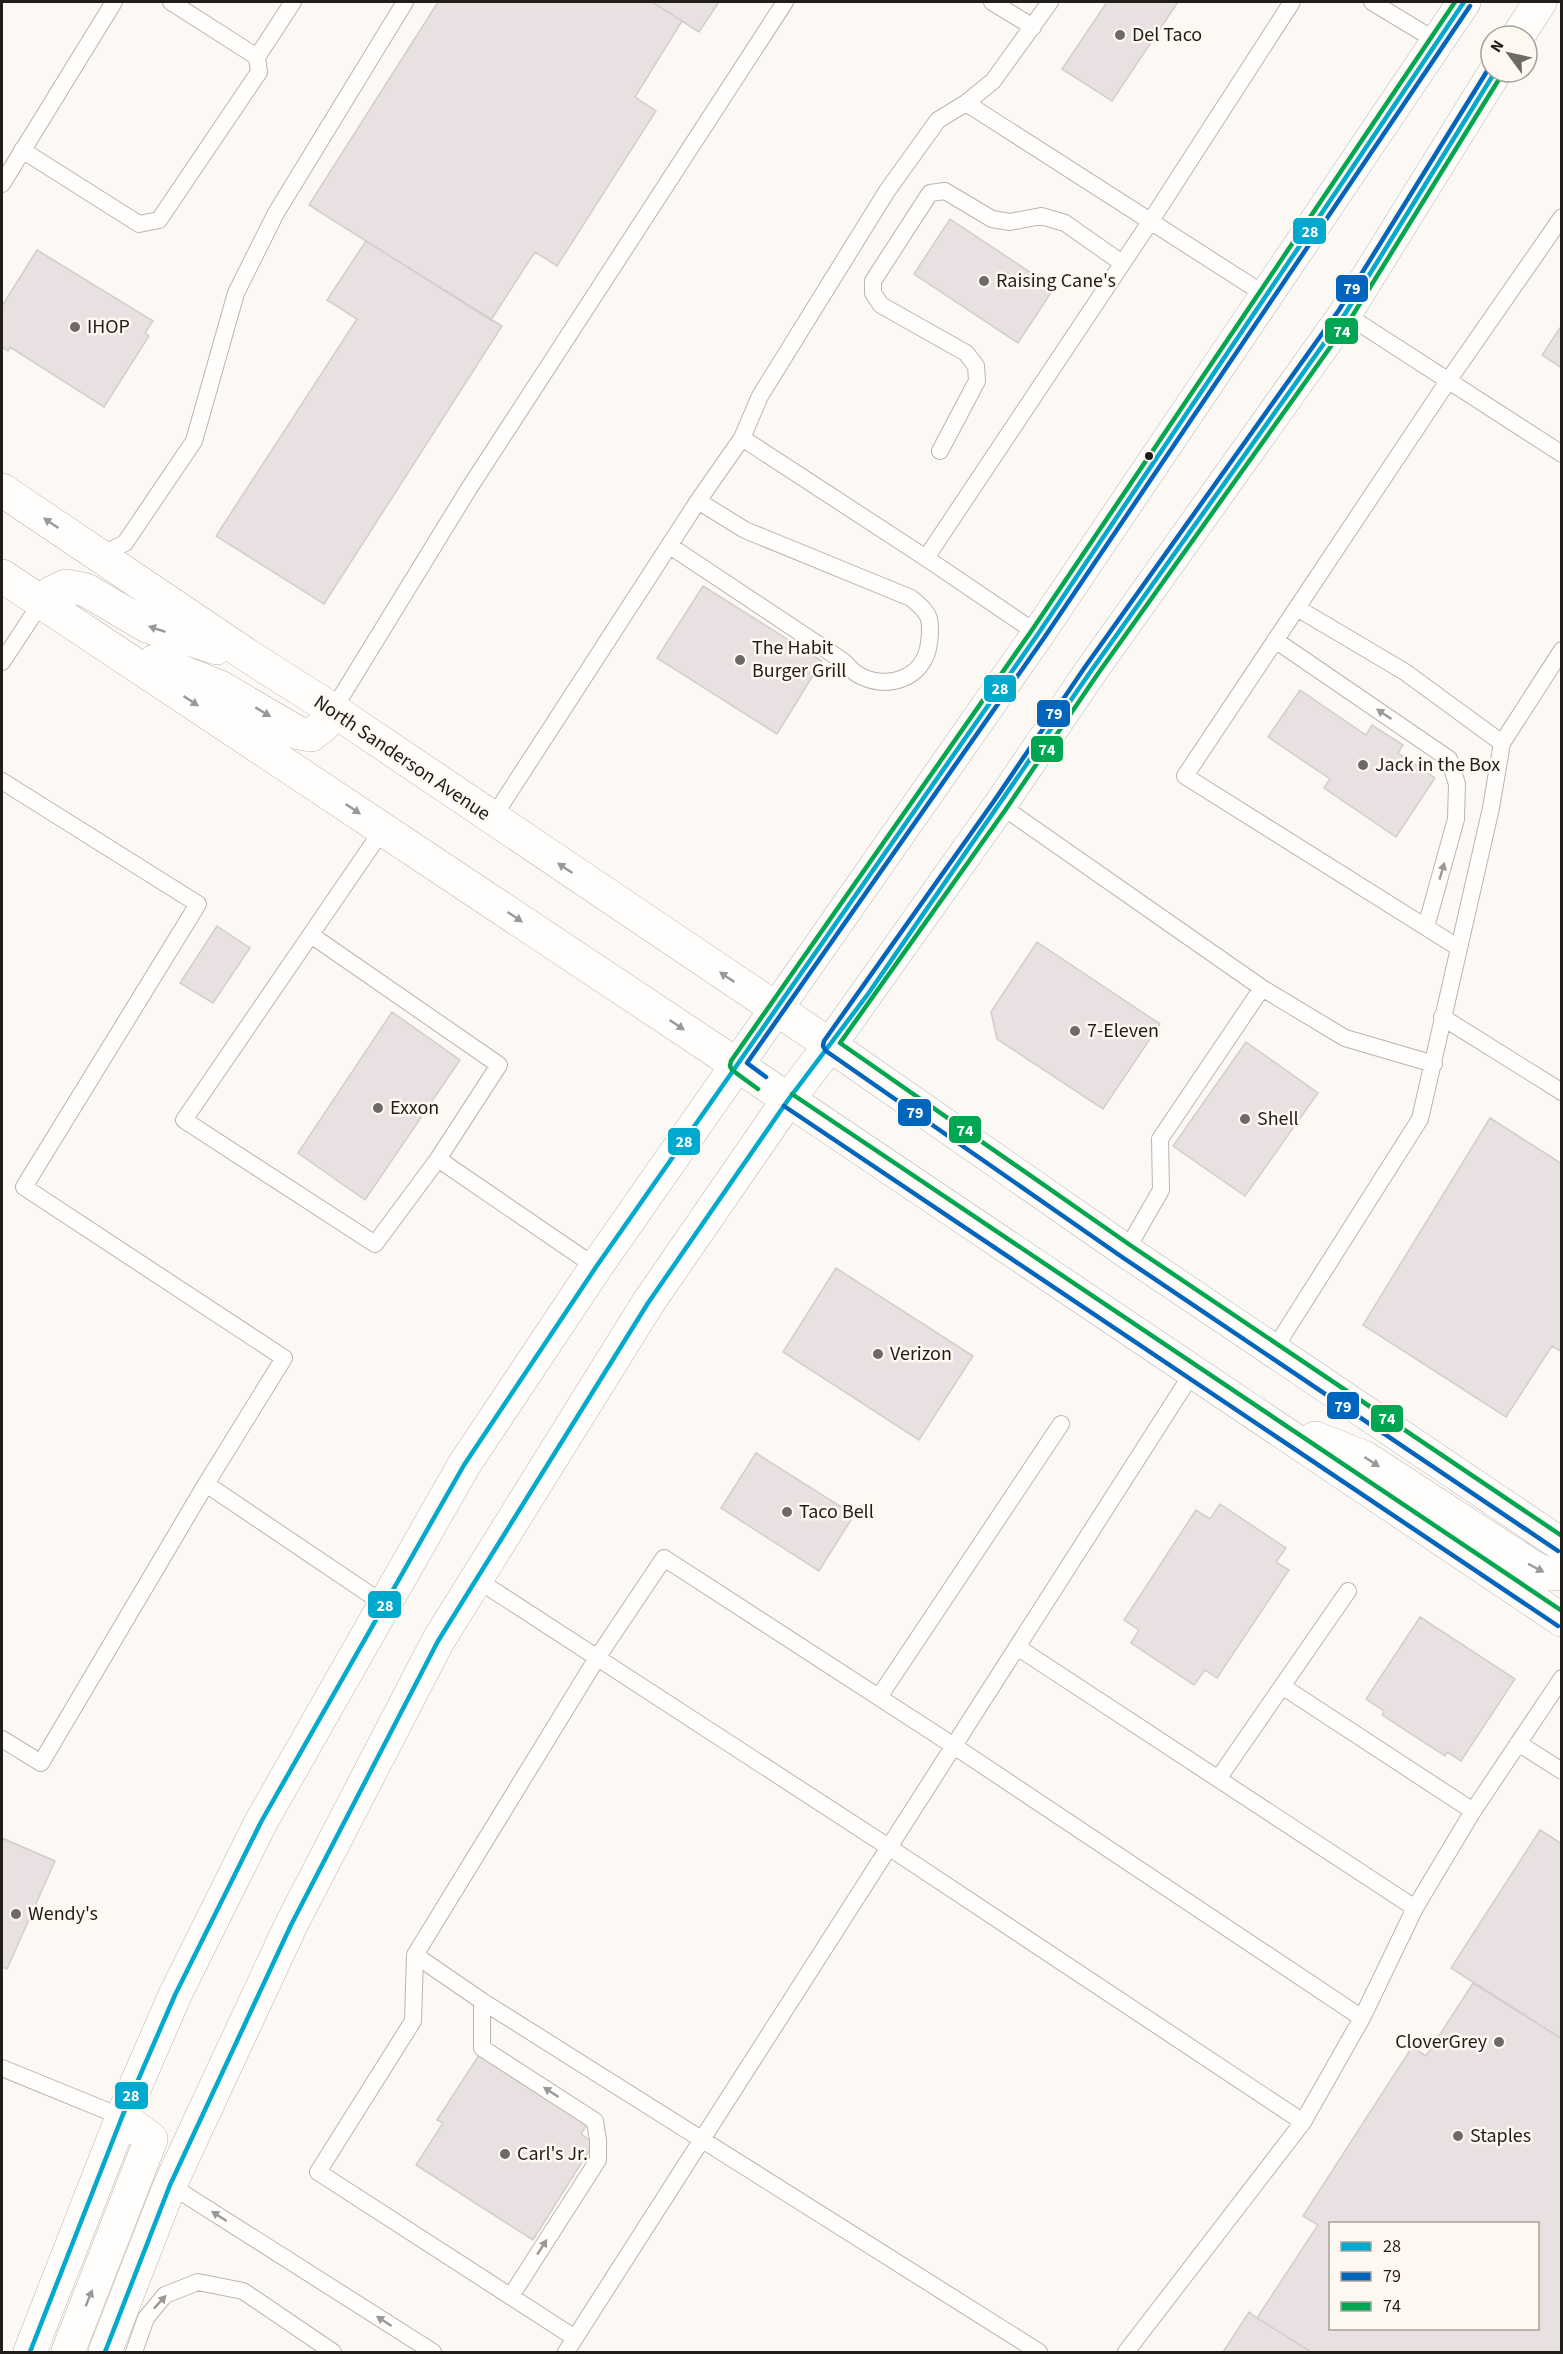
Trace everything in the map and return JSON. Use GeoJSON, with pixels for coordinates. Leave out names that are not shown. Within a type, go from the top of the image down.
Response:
{"type":"FeatureCollection","features":[{"type":"Feature","properties":{"kind":"main road"},"geometry":{"type":"LineString","coordinates":[[105,2352],[170,2185],[291,1925],[438,1641],[648,1303],[762,1083],[776,1009],[1038,634],[1464,2]]}},
{"type":"Feature","properties":{"kind":"main road"},"geometry":{"type":"LineString","coordinates":[[1526,24],[1540,2]]}},
{"type":"Feature","properties":{"kind":"main road"},"geometry":{"type":"LineString","coordinates":[[30,2352],[123,2117],[175,1995],[261,1822],[464,1465],[596,1267],[762,1083],[830,1045],[1000,805],[1091,671],[1345,314],[1488,84]]}},
{"type":"Feature","properties":{"kind":"main road","name":"North Sanderson Avenue"},"geometry":{"type":"LineString","coordinates":[[2,490],[830,1045],[1126,1251],[1562,1545]]}},
{"type":"Feature","properties":{"kind":"main road"},"geometry":{"type":"LineString","coordinates":[[2,576],[1562,1620]]}},
{"type":"Feature","properties":{"kind":"main road"},"geometry":{"type":"LineString","coordinates":[[41,603],[51,593],[66,586],[86,590],[147,626],[253,659]]}},
{"type":"Feature","properties":{"kind":"main road"},"geometry":{"type":"LineString","coordinates":[[95,637],[220,687],[298,733],[311,735],[323,726],[333,710]]}},
{"type":"Feature","properties":{"kind":"main road"},"geometry":{"type":"LineString","coordinates":[[1260,1416],[1364,1457],[1533,1567],[1547,1574],[1562,1574]]}},
{"type":"Feature","properties":{"kind":"main road"},"geometry":{"type":"LineString","coordinates":[[68,2352],[151,2139],[123,2117]]}},
{"type":"Feature","properties":{"kind":"lane"},"geometry":{"type":"LineString","coordinates":[[2,184],[114,2]]}},
{"type":"Feature","properties":{"kind":"lane"},"geometry":{"type":"LineString","coordinates":[[171,2],[257,57]]}},
{"type":"Feature","properties":{"kind":"lane"},"geometry":{"type":"LineString","coordinates":[[22,150],[139,224],[159,220],[259,72],[257,57],[293,2]]}},
{"type":"Feature","properties":{"kind":"lane"},"geometry":{"type":"LineString","coordinates":[[99,556],[125,543],[194,441],[236,293],[276,213],[405,2]]}},
{"type":"Feature","properties":{"kind":"lane"},"geometry":{"type":"LineString","coordinates":[[333,710],[468,490],[785,2]]}},
{"type":"Feature","properties":{"kind":"lane"},"geometry":{"type":"LineString","coordinates":[[992,2],[1033,27]]}},
{"type":"Feature","properties":{"kind":"lane"},"geometry":{"type":"LineString","coordinates":[[492,819],[698,501],[742,438],[760,396],[888,191],[938,120],[966,103],[993,81],[1050,2]]}},
{"type":"Feature","properties":{"kind":"lane"},"geometry":{"type":"LineString","coordinates":[[926,558],[1150,222],[1292,2]]}},
{"type":"Feature","properties":{"kind":"lane"},"geometry":{"type":"LineString","coordinates":[[1372,2],[1438,42]]}},
{"type":"Feature","properties":{"kind":"lane"},"geometry":{"type":"LineString","coordinates":[[966,103],[1267,296]]}},
{"type":"Feature","properties":{"kind":"lane"},"geometry":{"type":"LineString","coordinates":[[939,451],[977,381],[976,366],[966,353],[881,304],[873,293],[873,281],[930,193],[945,191],[992,219],[1010,222],[1041,216],[1065,223],[1122,263]]}},
{"type":"Feature","properties":{"kind":"lane"},"geometry":{"type":"LineString","coordinates":[[1459,948],[1185,776],[1448,381],[1562,218]]}},
{"type":"Feature","properties":{"kind":"lane"},"geometry":{"type":"LineString","coordinates":[[1345,314],[1562,454]]}},
{"type":"Feature","properties":{"kind":"lane"},"geometry":{"type":"LineString","coordinates":[[742,438],[1038,634]]}},
{"type":"Feature","properties":{"kind":"lane"},"geometry":{"type":"LineString","coordinates":[[670,546],[843,661],[856,673],[872,680],[889,682],[906,678],[921,666],[928,650],[929,618],[911,598],[745,530],[698,501]]}},
{"type":"Feature","properties":{"kind":"lane"},"geometry":{"type":"LineString","coordinates":[[2,662],[41,603]]}},
{"type":"Feature","properties":{"kind":"lane"},"geometry":{"type":"LineString","coordinates":[[1297,608],[1406,672],[1502,743]]}},
{"type":"Feature","properties":{"kind":"lane"},"geometry":{"type":"LineString","coordinates":[[1275,640],[1449,759],[1457,784],[1456,819],[1426,927]]}},
{"type":"Feature","properties":{"kind":"lane"},"geometry":{"type":"LineString","coordinates":[[1273,1351],[1420,1119],[1491,808],[1502,743],[1562,650]]}},
{"type":"Feature","properties":{"kind":"lane"},"geometry":{"type":"LineString","coordinates":[[2,781],[198,904],[24,1187],[285,1358],[206,1484],[42,1763],[2,1739]]}},
{"type":"Feature","properties":{"kind":"lane"},"geometry":{"type":"LineString","coordinates":[[1000,805],[1263,988],[1345,1038],[1434,1064]]}},
{"type":"Feature","properties":{"kind":"lane"},"geometry":{"type":"LineString","coordinates":[[310,935],[499,1065],[438,1159],[375,1244],[184,1120],[310,935],[383,829]]}},
{"type":"Feature","properties":{"kind":"lane"},"geometry":{"type":"LineString","coordinates":[[1126,1251],[1161,1190],[1161,1139],[1263,988]]}},
{"type":"Feature","properties":{"kind":"lane"},"geometry":{"type":"LineString","coordinates":[[1442,1017],[1562,1092]]}},
{"type":"Feature","properties":{"kind":"lane"},"geometry":{"type":"LineString","coordinates":[[438,1159],[596,1267]]}},
{"type":"Feature","properties":{"kind":"lane"},"geometry":{"type":"LineString","coordinates":[[566,2352],[1193,1372]]}},
{"type":"Feature","properties":{"kind":"lane"},"geometry":{"type":"LineString","coordinates":[[879,1697],[1061,1424]]}},
{"type":"Feature","properties":{"kind":"lane"},"geometry":{"type":"LineString","coordinates":[[206,1484],[384,1604]]}},
{"type":"Feature","properties":{"kind":"lane"},"geometry":{"type":"LineString","coordinates":[[575,2338],[318,2172],[413,2020],[415,1955],[597,1658],[664,1558],[954,1746],[1362,2018]]}},
{"type":"Feature","properties":{"kind":"lane"},"geometry":{"type":"LineString","coordinates":[[476,1579],[890,1848],[1303,2122]]}},
{"type":"Feature","properties":{"kind":"lane"},"geometry":{"type":"LineString","coordinates":[[1218,1779],[1348,1591]]}},
{"type":"Feature","properties":{"kind":"lane"},"geometry":{"type":"LineString","coordinates":[[1017,1647],[1415,1908]]}},
{"type":"Feature","properties":{"kind":"lane"},"geometry":{"type":"LineString","coordinates":[[1126,2352],[1303,2122],[1362,2018],[1415,1908],[1473,1811],[1562,1678]]}},
{"type":"Feature","properties":{"kind":"lane"},"geometry":{"type":"LineString","coordinates":[[1282,1686],[1473,1811]]}},
{"type":"Feature","properties":{"kind":"lane"},"geometry":{"type":"LineString","coordinates":[[1518,1743],[1562,1771]]}},
{"type":"Feature","properties":{"kind":"lane"},"geometry":{"type":"LineString","coordinates":[[415,1955],[482,2001],[1039,2352]]}},
{"type":"Feature","properties":{"kind":"lane"},"geometry":{"type":"LineString","coordinates":[[482,2001],[482,2048],[595,2121],[598,2140],[598,2160],[511,2296]]}},
{"type":"Feature","properties":{"kind":"lane"},"geometry":{"type":"LineString","coordinates":[[2,2068],[123,2117]]}},
{"type":"Feature","properties":{"kind":"lane"},"geometry":{"type":"LineString","coordinates":[[170,2185],[433,2352]]}},
{"type":"Feature","properties":{"kind":"lane"},"geometry":{"type":"LineString","coordinates":[[134,2352],[146,2318],[165,2295],[198,2282],[243,2291],[333,2352]]}},
{"type":"Feature","properties":{"kind":"building"},"geometry":{"type":"Polygon","coordinates":[[[438,2],[652,2],[682,21],[635,97],[656,111],[557,266],[535,252],[491,320],[309,205],[438,2]]]}},
{"type":"Feature","properties":{"kind":"building"},"geometry":{"type":"Polygon","coordinates":[[[652,2],[719,2],[699,32],[652,2]]]}},
{"type":"Feature","properties":{"kind":"building","name":"Del Taco"},"geometry":{"type":"Polygon","coordinates":[[[1107,2],[1178,2],[1112,101],[1062,69],[1107,2]]]}},
{"type":"Feature","properties":{"kind":"building","name":"Raising Cane's"},"geometry":{"type":"Polygon","coordinates":[[[950,219],[1054,288],[1018,343],[914,274],[950,219]]]}},
{"type":"Feature","properties":{"kind":"building"},"geometry":{"type":"Polygon","coordinates":[[[366,241],[502,326],[324,604],[216,536],[357,319],[327,300],[366,241]]]}},
{"type":"Feature","properties":{"kind":"building","name":"IHOP"},"geometry":{"type":"Polygon","coordinates":[[[37,250],[153,321],[145,333],[149,336],[104,407],[10,347],[8,351],[2,347],[2,306],[37,250]]]}},
{"type":"Feature","properties":{"kind":"building"},"geometry":{"type":"Polygon","coordinates":[[[1562,325],[1562,368],[1542,355],[1562,325]]]}},
{"type":"Feature","properties":{"kind":"building","name":"The Habit Burger Grill"},"geometry":{"type":"Polygon","coordinates":[[[703,586],[822,661],[777,734],[657,658],[703,586]]]}},
{"type":"Feature","properties":{"kind":"building","name":"Jack in the Box"},"geometry":{"type":"Polygon","coordinates":[[[1300,690],[1366,735],[1372,725],[1403,745],[1398,753],[1435,778],[1396,837],[1324,788],[1330,779],[1268,737],[1300,690]]]}},
{"type":"Feature","properties":{"kind":"building"},"geometry":{"type":"Polygon","coordinates":[[[217,926],[250,948],[213,1003],[180,983],[217,926]]]}},
{"type":"Feature","properties":{"kind":"building","name":"7-Eleven"},"geometry":{"type":"Polygon","coordinates":[[[1037,942],[1160,1024],[1103,1109],[997,1039],[991,1012],[1037,942]]]}},
{"type":"Feature","properties":{"kind":"building"},"geometry":{"type":"Polygon","coordinates":[[[392,1012],[460,1060],[365,1200],[298,1153],[392,1012]]]}},
{"type":"Feature","properties":{"kind":"building","name":"Shell"},"geometry":{"type":"Polygon","coordinates":[[[1246,1042],[1318,1093],[1245,1196],[1173,1146],[1246,1042]]]}},
{"type":"Feature","properties":{"kind":"building"},"geometry":{"type":"Polygon","coordinates":[[[1490,1118],[1562,1164],[1562,1352],[1552,1346],[1506,1417],[1363,1325],[1490,1118]]]}},
{"type":"Feature","properties":{"kind":"building","name":"Verizon"},"geometry":{"type":"Polygon","coordinates":[[[836,1268],[973,1356],[919,1440],[783,1352],[836,1268]]]}},
{"type":"Feature","properties":{"kind":"building","name":"Taco Bell"},"geometry":{"type":"Polygon","coordinates":[[[756,1453],[854,1515],[819,1571],[721,1508],[756,1453]]]}},
{"type":"Feature","properties":{"kind":"building"},"geometry":{"type":"Polygon","coordinates":[[[1220,1504],[1286,1548],[1276,1562],[1289,1570],[1217,1678],[1205,1670],[1194,1685],[1131,1643],[1139,1630],[1124,1620],[1196,1510],[1210,1519],[1220,1504]]]}},
{"type":"Feature","properties":{"kind":"building"},"geometry":{"type":"Polygon","coordinates":[[[1420,1617],[1515,1679],[1461,1761],[1447,1752],[1445,1756],[1382,1715],[1384,1711],[1366,1699],[1420,1617]]]}},
{"type":"Feature","properties":{"kind":"building"},"geometry":{"type":"Polygon","coordinates":[[[1540,1830],[1562,1844],[1562,2039],[1451,1968],[1540,1830]]]}},
{"type":"Feature","properties":{"kind":"building","name":"Wendy's"},"geometry":{"type":"Polygon","coordinates":[[[2,1838],[55,1861],[7,1969],[2,1967],[2,1838]]]}},
{"type":"Feature","properties":{"kind":"building","name":"Staples"},"geometry":{"type":"Polygon","coordinates":[[[1473,1983],[1562,2039],[1562,2352],[1311,2352],[1257,2318],[1318,2225],[1303,2216],[1412,2047],[1426,2056],[1473,1983]]]}},
{"type":"Feature","properties":{"kind":"building","name":"Carl's Jr."},"geometry":{"type":"Polygon","coordinates":[[[481,2052],[589,2121],[581,2134],[594,2143],[533,2240],[416,2165],[443,2123],[437,2120],[481,2052]]]}},
{"type":"Feature","properties":{"kind":"building"},"geometry":{"type":"Polygon","coordinates":[[[1249,2312],[1257,2318],[1311,2352],[1223,2352],[1249,2312]]]}},
{"type":"Feature","properties":{"kind":"transit line","name":"74"},"geometry":{"type":"LineString","coordinates":[[758,1089],[732,1070],[731,1061],[1032,630],[1455,2]]}},
{"type":"Feature","properties":{"kind":"transit line","name":"28"},"geometry":{"type":"LineString","coordinates":[[30,2352],[122,2117],[175,1995],[261,1822],[464,1465],[596,1267],[1038,634],[1464,2]]}},
{"type":"Feature","properties":{"kind":"transit line","name":"79"},"geometry":{"type":"LineString","coordinates":[[766,1077],[747,1063],[1044,638],[1470,6]]}},
{"type":"Feature","properties":{"kind":"transit line","name":"79"},"geometry":{"type":"LineString","coordinates":[[1479,84],[1339,310],[1085,667],[994,801],[824,1041],[823,1046],[826,1051],[1122,1257],[1558,1551]]}},
{"type":"Feature","properties":{"kind":"transit line","name":"28"},"geometry":{"type":"LineString","coordinates":[[105,2352],[170,2185],[291,1925],[438,1641],[648,1303],[788,1100],[868,994],[1091,671],[1345,314],[1488,84]]}},
{"type":"Feature","properties":{"kind":"transit line","name":"74"},"geometry":{"type":"LineString","coordinates":[[1496,84],[1351,318],[1097,675],[1006,809],[840,1043],[1130,1245],[1562,1536]]}},
{"type":"Feature","properties":{"kind":"transit line","name":"74"},"geometry":{"type":"LineString","coordinates":[[792,1094],[1562,1611]]}},
{"type":"Feature","properties":{"kind":"transit line","name":"79"},"geometry":{"type":"LineString","coordinates":[[784,1106],[1558,1626]]}},
{"type":"Feature","properties":{"kind":"place","name":"Del Taco"},"geometry":{"type":"Point","coordinates":[1120,35]}},
{"type":"Feature","properties":{"kind":"place","name":"Raising Cane's"},"geometry":{"type":"Point","coordinates":[984,281]}},
{"type":"Feature","properties":{"kind":"place","name":"IHOP"},"geometry":{"type":"Point","coordinates":[75,327]}},
{"type":"Feature","properties":{"kind":"place","name":"The Habit Burger Grill"},"geometry":{"type":"Point","coordinates":[740,660]}},
{"type":"Feature","properties":{"kind":"place","name":"Jack in the Box"},"geometry":{"type":"Point","coordinates":[1363,765]}},
{"type":"Feature","properties":{"kind":"place","name":"7-Eleven"},"geometry":{"type":"Point","coordinates":[1075,1031]}},
{"type":"Feature","properties":{"kind":"place","name":"Exxon"},"geometry":{"type":"Point","coordinates":[378,1108]}},
{"type":"Feature","properties":{"kind":"place","name":"Shell"},"geometry":{"type":"Point","coordinates":[1245,1119]}},
{"type":"Feature","properties":{"kind":"place","name":"Verizon"},"geometry":{"type":"Point","coordinates":[878,1354]}},
{"type":"Feature","properties":{"kind":"place","name":"Taco Bell"},"geometry":{"type":"Point","coordinates":[787,1512]}},
{"type":"Feature","properties":{"kind":"place","name":"Wendy's"},"geometry":{"type":"Point","coordinates":[16,1914]}},
{"type":"Feature","properties":{"kind":"place","name":"CloverGrey"},"geometry":{"type":"Point","coordinates":[1499,2042]}},
{"type":"Feature","properties":{"kind":"place","name":"Staples"},"geometry":{"type":"Point","coordinates":[1458,2136]}},
{"type":"Feature","properties":{"kind":"place","name":"Carl's Jr."},"geometry":{"type":"Point","coordinates":[505,2154]}}]}
